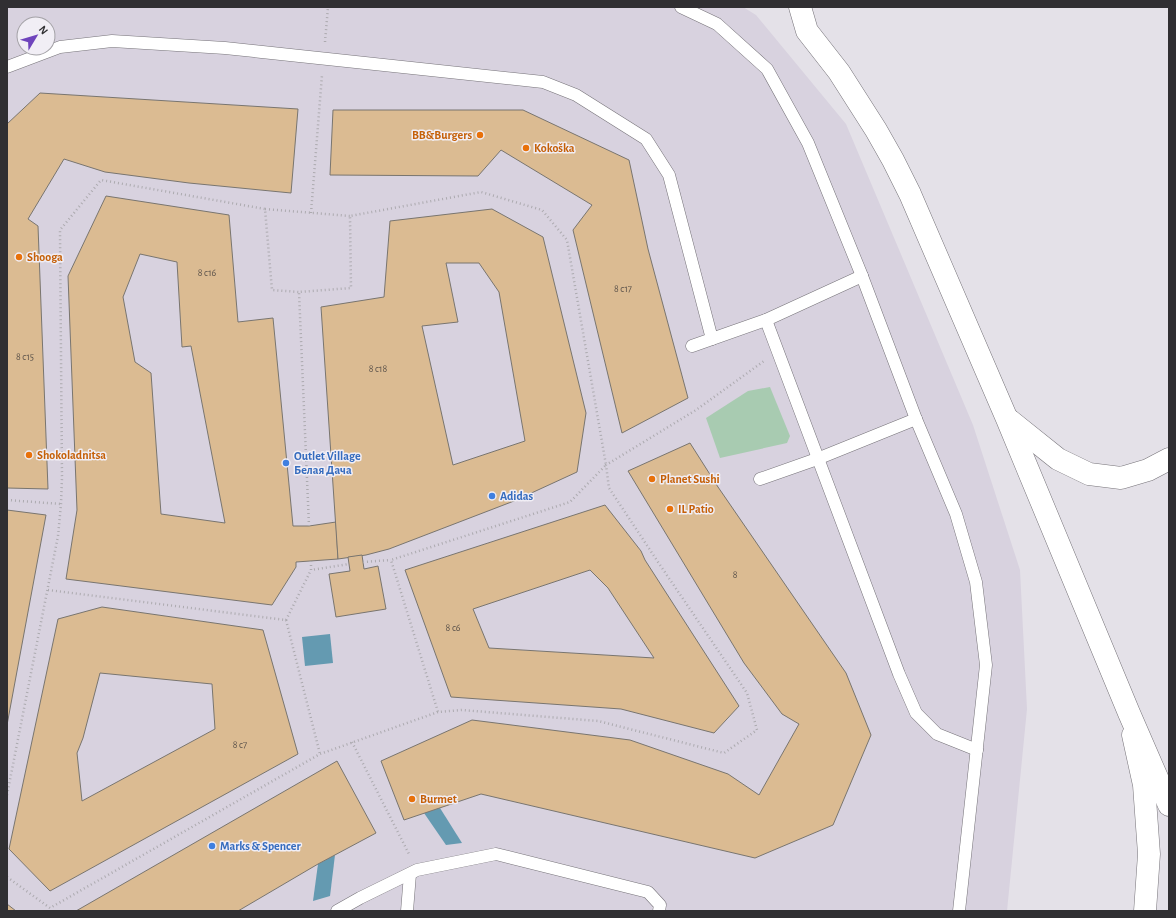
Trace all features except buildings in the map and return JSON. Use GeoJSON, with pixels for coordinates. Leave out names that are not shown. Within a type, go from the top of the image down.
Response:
{"type":"FeatureCollection","features":[{"type":"Feature","properties":{"kind":"main road"},"geometry":{"type":"LineString","coordinates":[[786,7],[839,72],[876,130],[910,194],[1007,419],[1169,806]]}},
{"type":"Feature","properties":{"kind":"main road"},"geometry":{"type":"LineString","coordinates":[[800,7],[807,31]]}},
{"type":"Feature","properties":{"kind":"main road"},"geometry":{"type":"LineString","coordinates":[[1007,419],[1058,459],[1089,474],[1121,478],[1148,470],[1169,459]]}},
{"type":"Feature","properties":{"kind":"main road"},"geometry":{"type":"LineString","coordinates":[[1129,713],[1144,785],[1148,854],[1145,911]]}},
{"type":"Feature","properties":{"kind":"lane"},"geometry":{"type":"LineString","coordinates":[[681,7],[717,24],[767,68],[808,143],[862,276],[916,419],[956,514],[976,582],[986,665],[959,911]]}},
{"type":"Feature","properties":{"kind":"lane"},"geometry":{"type":"LineString","coordinates":[[7,68],[60,47],[112,42],[225,48],[543,82],[576,95],[646,139],[669,175],[712,339]]}},
{"type":"Feature","properties":{"kind":"lane"},"geometry":{"type":"LineString","coordinates":[[692,346],[766,320],[862,276]]}},
{"type":"Feature","properties":{"kind":"lane"},"geometry":{"type":"LineString","coordinates":[[766,320],[817,460],[899,674],[916,713],[937,734],[977,750]]}},
{"type":"Feature","properties":{"kind":"lane"},"geometry":{"type":"LineString","coordinates":[[760,479],[817,460],[916,419]]}},
{"type":"Feature","properties":{"kind":"lane"},"geometry":{"type":"LineString","coordinates":[[337,911],[360,898],[414,872],[496,854],[648,892],[660,905],[659,911]]}},
{"type":"Feature","properties":{"kind":"lane"},"geometry":{"type":"LineString","coordinates":[[407,911],[414,872]]}},
{"type":"Feature","properties":{"kind":"lane"},"geometry":{"type":"LineString","coordinates":[[359,911],[360,898]]}},
{"type":"Feature","properties":{"kind":"path"},"geometry":{"type":"LineString","coordinates":[[311,212],[321,85]]}},
{"type":"Feature","properties":{"kind":"path"},"geometry":{"type":"LineString","coordinates":[[7,795],[48,590],[62,504],[60,230],[101,180],[265,208],[350,216],[481,192],[542,210],[567,240],[609,488],[747,693],[757,730],[724,753],[598,721],[462,710],[438,712],[320,754],[50,908],[7,877]]}},
{"type":"Feature","properties":{"kind":"path"},"geometry":{"type":"LineString","coordinates":[[265,208],[272,290],[299,292],[351,288],[350,216]]}},
{"type":"Feature","properties":{"kind":"path"},"geometry":{"type":"LineString","coordinates":[[299,292],[309,526]]}},
{"type":"Feature","properties":{"kind":"path"},"geometry":{"type":"LineString","coordinates":[[363,562],[391,560],[570,502],[606,465],[696,410],[764,361]]}},
{"type":"Feature","properties":{"kind":"path"},"geometry":{"type":"LineString","coordinates":[[7,500],[62,504]]}},
{"type":"Feature","properties":{"kind":"path"},"geometry":{"type":"LineString","coordinates":[[391,560],[438,712]]}},
{"type":"Feature","properties":{"kind":"path"},"geometry":{"type":"LineString","coordinates":[[311,561],[311,570],[286,620],[320,754]]}},
{"type":"Feature","properties":{"kind":"path"},"geometry":{"type":"LineString","coordinates":[[311,570],[349,564]]}},
{"type":"Feature","properties":{"kind":"path"},"geometry":{"type":"LineString","coordinates":[[48,590],[286,620]]}},
{"type":"Feature","properties":{"kind":"path"},"geometry":{"type":"LineString","coordinates":[[352,742],[414,872]]}},
{"type":"Feature","properties":{"kind":"shaded area"},"geometry":{"type":"Polygon","coordinates":[[[7,7],[743,7],[756,15],[846,124],[973,425],[1020,570],[1027,709],[1007,911],[7,911],[7,7]]]}},
{"type":"Feature","properties":{"kind":"green space"},"geometry":{"type":"Polygon","coordinates":[[[770,387],[790,436],[787,443],[720,458],[706,418],[748,391],[770,387]]]}},
{"type":"Feature","properties":{"kind":"water"},"geometry":{"type":"Polygon","coordinates":[[[330,634],[333,663],[305,666],[302,637],[330,634]]]}},
{"type":"Feature","properties":{"kind":"water"},"geometry":{"type":"Polygon","coordinates":[[[440,808],[462,843],[446,845],[424,813],[440,808]]]}},
{"type":"Feature","properties":{"kind":"water"},"geometry":{"type":"Polygon","coordinates":[[[335,855],[330,896],[313,901],[318,864],[335,855]]]}},
{"type":"Feature","properties":{"kind":"place","name":"BB&Burgers"},"geometry":{"type":"Point","coordinates":[480,135]}},
{"type":"Feature","properties":{"kind":"place","name":"Kokoška"},"geometry":{"type":"Point","coordinates":[526,148]}},
{"type":"Feature","properties":{"kind":"place","name":"Shooga"},"geometry":{"type":"Point","coordinates":[19,257]}},
{"type":"Feature","properties":{"kind":"place","name":"Shokoladnitsa"},"geometry":{"type":"Point","coordinates":[29,455]}},
{"type":"Feature","properties":{"kind":"place","name":"Outlet Village Белая Дача"},"geometry":{"type":"Point","coordinates":[286,463]}},
{"type":"Feature","properties":{"kind":"place","name":"Planet Sushi"},"geometry":{"type":"Point","coordinates":[652,479]}},
{"type":"Feature","properties":{"kind":"place","name":"Adidas"},"geometry":{"type":"Point","coordinates":[492,496]}},
{"type":"Feature","properties":{"kind":"place","name":"IL Patio"},"geometry":{"type":"Point","coordinates":[670,509]}},
{"type":"Feature","properties":{"kind":"place","name":"Burmet"},"geometry":{"type":"Point","coordinates":[412,799]}},
{"type":"Feature","properties":{"kind":"place","name":"Marks & Spencer"},"geometry":{"type":"Point","coordinates":[212,846]}}]}
